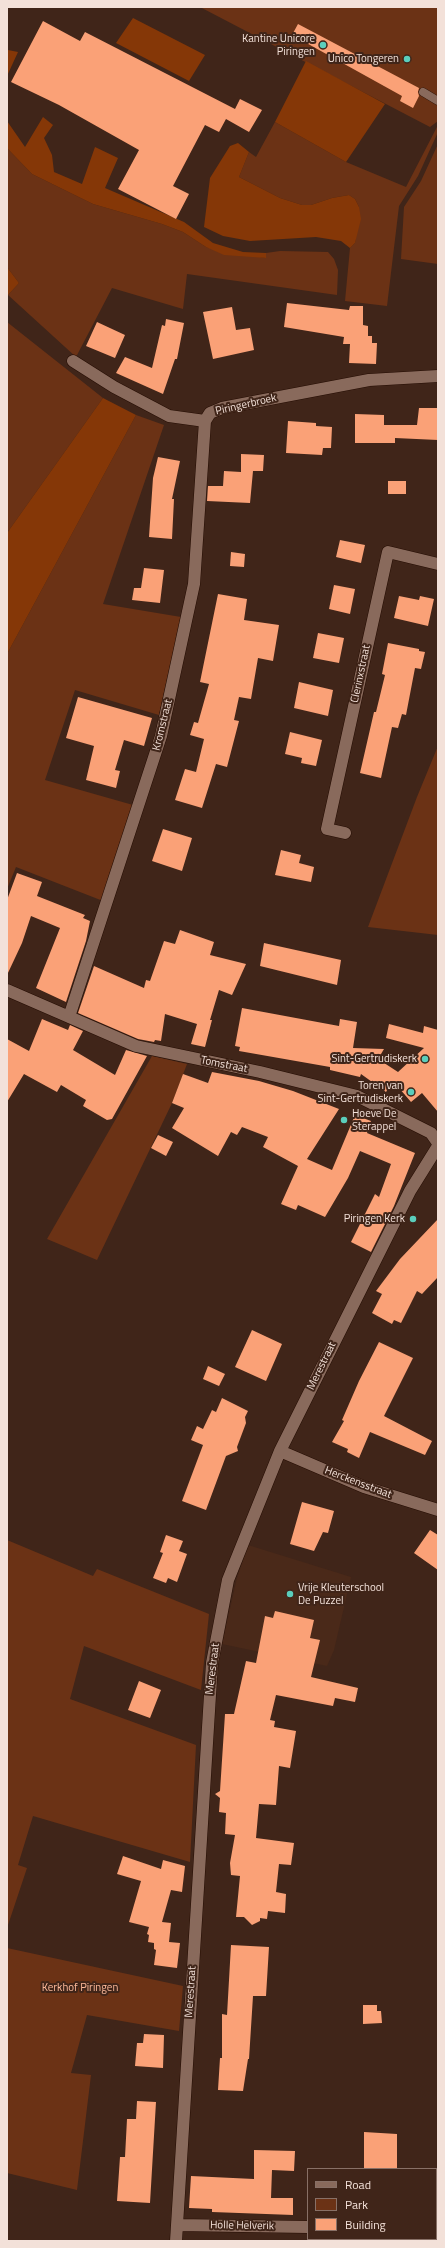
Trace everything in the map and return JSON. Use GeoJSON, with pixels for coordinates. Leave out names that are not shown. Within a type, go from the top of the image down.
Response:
{"type":"FeatureCollection","features":[{"type":"Feature","properties":{"kind":"street","name":"Piringerbroek"},"geometry":{"type":"LineString","coordinates":[[73,361],[114,387],[169,416],[205,421],[210,413],[222,408],[369,380],[438,376]]}},
{"type":"Feature","properties":{"kind":"street","name":"Kromstraat"},"geometry":{"type":"LineString","coordinates":[[69,1017],[162,736],[194,584],[205,421]]}},
{"type":"Feature","properties":{"kind":"street","name":"Clerinxstraat"},"geometry":{"type":"LineString","coordinates":[[345,833],[327,829],[388,552],[438,564]]}},
{"type":"Feature","properties":{"kind":"street","name":"Tomstraat"},"geometry":{"type":"LineString","coordinates":[[7,990],[136,1046],[260,1072],[357,1096],[432,1133],[438,1143]]}},
{"type":"Feature","properties":{"kind":"street","name":"Merestraat"},"geometry":{"type":"LineString","coordinates":[[176,2241],[212,1663],[228,1580],[280,1451],[410,1191],[438,1146]]}},
{"type":"Feature","properties":{"kind":"street","name":"Herckensstraat"},"geometry":{"type":"LineString","coordinates":[[280,1451],[364,1487],[438,1510]]}},
{"type":"Feature","properties":{"kind":"street","name":"Holle Helverik"},"geometry":{"type":"LineString","coordinates":[[176,2225],[307,2227]]}},
{"type":"Feature","properties":{"kind":"lane"},"geometry":{"type":"LineString","coordinates":[[423,92],[438,101]]}},
{"type":"Feature","properties":{"kind":"shaded area"},"geometry":{"type":"Polygon","coordinates":[[[133,18],[205,55],[189,81],[116,43],[133,18]]]}},
{"type":"Feature","properties":{"kind":"shaded area"},"geometry":{"type":"Polygon","coordinates":[[[7,51],[18,52],[7,76],[7,51]]]}},
{"type":"Feature","properties":{"kind":"shaded area"},"geometry":{"type":"Polygon","coordinates":[[[306,61],[385,104],[346,162],[275,122],[306,61]]]}},
{"type":"Feature","properties":{"kind":"shaded area"},"geometry":{"type":"Polygon","coordinates":[[[43,117],[53,125],[44,138],[52,155],[54,172],[82,184],[95,147],[118,158],[105,188],[184,222],[213,243],[243,252],[266,253],[266,258],[224,255],[206,247],[183,232],[162,224],[93,204],[32,174],[7,148],[7,121],[25,147],[43,117]]]}},
{"type":"Feature","properties":{"kind":"shaded area"},"geometry":{"type":"Polygon","coordinates":[[[238,143],[249,152],[239,177],[280,198],[302,205],[311,205],[332,198],[349,195],[355,199],[359,207],[361,219],[355,243],[350,248],[341,241],[316,237],[250,241],[223,236],[204,227],[210,178],[230,146],[238,143]]]}},
{"type":"Feature","properties":{"kind":"shaded area"},"geometry":{"type":"Polygon","coordinates":[[[7,267],[19,283],[8,295],[7,293],[7,267]]]}},
{"type":"Feature","properties":{"kind":"shaded area"},"geometry":{"type":"Polygon","coordinates":[[[103,398],[136,415],[7,654],[7,533],[103,398]]]}},
{"type":"Feature","properties":{"kind":"shaded area","name":"Vrije Kleuterschool De Puzzel"},"geometry":{"type":"Polygon","coordinates":[[[248,1545],[351,1577],[334,1650],[327,1666],[222,1644],[237,1578],[248,1545]]]}},
{"type":"Feature","properties":{"kind":"green space"},"geometry":{"type":"Polygon","coordinates":[[[200,7],[438,7],[438,121],[430,127],[200,7]]]}},
{"type":"Feature","properties":{"kind":"green space"},"geometry":{"type":"Polygon","coordinates":[[[275,122],[346,162],[406,187],[438,125],[438,132],[418,176],[399,206],[387,306],[345,301],[350,248],[355,243],[359,207],[355,199],[349,195],[332,198],[311,205],[302,205],[280,198],[239,177],[249,152],[256,157],[275,122]]]}},
{"type":"Feature","properties":{"kind":"green space"},"geometry":{"type":"Polygon","coordinates":[[[438,144],[438,264],[401,259],[404,207],[421,181],[438,144]]]}},
{"type":"Feature","properties":{"kind":"green space"},"geometry":{"type":"Polygon","coordinates":[[[7,148],[32,174],[93,204],[162,224],[183,232],[206,247],[265,258],[266,253],[280,251],[328,252],[334,259],[338,270],[337,295],[187,274],[183,309],[112,288],[76,357],[8,295],[19,283],[7,267],[7,148]]]}},
{"type":"Feature","properties":{"kind":"green space"},"geometry":{"type":"Polygon","coordinates":[[[7,322],[103,398],[7,533],[7,322]]]}},
{"type":"Feature","properties":{"kind":"green space"},"geometry":{"type":"Polygon","coordinates":[[[136,415],[164,425],[103,604],[181,617],[159,715],[75,690],[45,780],[133,805],[103,901],[16,867],[7,889],[7,654],[136,415]]]}},
{"type":"Feature","properties":{"kind":"green space"},"geometry":{"type":"Polygon","coordinates":[[[438,746],[438,935],[368,927],[417,797],[438,746]]]}},
{"type":"Feature","properties":{"kind":"green space"},"geometry":{"type":"Polygon","coordinates":[[[152,1056],[187,1064],[172,1103],[97,1260],[47,1239],[152,1056]]]}},
{"type":"Feature","properties":{"kind":"green space"},"geometry":{"type":"Polygon","coordinates":[[[7,1540],[93,1576],[97,1569],[209,1614],[201,1690],[84,1646],[70,1699],[196,1745],[190,1862],[33,1816],[18,1865],[27,1868],[7,1928],[7,1540]]]}},
{"type":"Feature","properties":{"kind":"green space","name":"Kerkhof Piringen"},"geometry":{"type":"Polygon","coordinates":[[[7,1948],[183,1986],[179,2031],[87,2015],[71,2073],[91,2075],[77,2190],[7,2173],[7,1948]]]}},
{"type":"Feature","properties":{"kind":"building"},"geometry":{"type":"Polygon","coordinates":[[[43,21],[80,41],[85,32],[235,109],[240,99],[262,110],[249,132],[226,119],[219,132],[205,125],[173,186],[189,194],[176,219],[118,189],[139,150],[59,105],[11,82],[43,21]]]}},
{"type":"Feature","properties":{"kind":"building"},"geometry":{"type":"Polygon","coordinates":[[[298,24],[419,88],[419,96],[413,108],[400,101],[402,96],[292,35],[298,24]]]}},
{"type":"Feature","properties":{"kind":"building"},"geometry":{"type":"Polygon","coordinates":[[[287,303],[349,310],[350,306],[363,306],[363,325],[368,326],[368,336],[372,336],[372,343],[377,343],[376,364],[349,363],[350,344],[343,344],[344,337],[284,327],[287,303]]]}},
{"type":"Feature","properties":{"kind":"building"},"geometry":{"type":"Polygon","coordinates":[[[232,307],[236,330],[250,328],[254,350],[213,359],[203,312],[232,307]]]}},
{"type":"Feature","properties":{"kind":"building"},"geometry":{"type":"Polygon","coordinates":[[[166,319],[184,323],[177,359],[175,359],[163,394],[116,373],[125,357],[152,368],[162,325],[165,326],[166,319]]]}},
{"type":"Feature","properties":{"kind":"building"},"geometry":{"type":"Polygon","coordinates":[[[97,322],[125,335],[115,358],[86,346],[97,322]]]}},
{"type":"Feature","properties":{"kind":"building"},"geometry":{"type":"Polygon","coordinates":[[[419,408],[438,408],[438,440],[395,438],[395,443],[355,443],[355,414],[384,415],[384,425],[417,425],[419,408]]]}},
{"type":"Feature","properties":{"kind":"building"},"geometry":{"type":"Polygon","coordinates":[[[288,421],[316,423],[316,426],[332,427],[331,448],[323,448],[322,455],[286,453],[288,421]]]}},
{"type":"Feature","properties":{"kind":"building"},"geometry":{"type":"Polygon","coordinates":[[[241,454],[264,455],[263,471],[253,471],[250,503],[207,501],[208,486],[223,486],[224,471],[241,472],[241,454]]]}},
{"type":"Feature","properties":{"kind":"building"},"geometry":{"type":"Polygon","coordinates":[[[158,457],[180,461],[172,499],[174,499],[172,539],[149,537],[153,478],[158,457]]]}},
{"type":"Feature","properties":{"kind":"building"},"geometry":{"type":"Polygon","coordinates":[[[388,481],[406,481],[406,494],[388,494],[388,481]]]}},
{"type":"Feature","properties":{"kind":"building"},"geometry":{"type":"Polygon","coordinates":[[[340,540],[365,545],[361,563],[336,557],[340,540]]]}},
{"type":"Feature","properties":{"kind":"building"},"geometry":{"type":"Polygon","coordinates":[[[231,552],[245,554],[244,567],[230,566],[231,552]]]}},
{"type":"Feature","properties":{"kind":"building"},"geometry":{"type":"Polygon","coordinates":[[[144,568],[164,570],[160,603],[132,600],[134,588],[141,588],[144,568]]]}},
{"type":"Feature","properties":{"kind":"building"},"geometry":{"type":"Polygon","coordinates":[[[334,585],[355,589],[350,614],[329,609],[334,585]]]}},
{"type":"Feature","properties":{"kind":"building"},"geometry":{"type":"Polygon","coordinates":[[[218,594],[247,599],[244,620],[279,625],[273,661],[258,658],[251,699],[239,697],[234,720],[239,721],[227,767],[216,764],[202,808],[175,800],[185,769],[196,772],[204,739],[190,735],[194,722],[198,723],[209,684],[200,682],[218,594]]]}},
{"type":"Feature","properties":{"kind":"building"},"geometry":{"type":"Polygon","coordinates":[[[399,596],[419,600],[420,596],[434,599],[428,626],[394,618],[399,596]]]}},
{"type":"Feature","properties":{"kind":"building"},"geometry":{"type":"Polygon","coordinates":[[[318,633],[344,638],[339,663],[313,658],[318,633]]]}},
{"type":"Feature","properties":{"kind":"building"},"geometry":{"type":"Polygon","coordinates":[[[388,643],[419,649],[419,651],[425,652],[421,669],[415,668],[406,715],[402,714],[398,728],[392,727],[381,778],[360,773],[374,712],[376,712],[385,675],[382,674],[388,643]]]}},
{"type":"Feature","properties":{"kind":"building"},"geometry":{"type":"Polygon","coordinates":[[[299,682],[333,690],[328,716],[294,708],[299,682]]]}},
{"type":"Feature","properties":{"kind":"building"},"geometry":{"type":"Polygon","coordinates":[[[78,697],[152,718],[144,746],[124,740],[115,770],[120,771],[116,788],[86,780],[94,746],[66,738],[78,697]]]}},
{"type":"Feature","properties":{"kind":"building"},"geometry":{"type":"Polygon","coordinates":[[[290,732],[322,740],[316,766],[301,763],[302,758],[285,754],[290,732]]]}},
{"type":"Feature","properties":{"kind":"building"},"geometry":{"type":"Polygon","coordinates":[[[163,829],[192,838],[182,871],[152,861],[163,829]]]}},
{"type":"Feature","properties":{"kind":"building"},"geometry":{"type":"Polygon","coordinates":[[[281,850],[301,855],[299,863],[314,867],[311,882],[275,875],[281,850]]]}},
{"type":"Feature","properties":{"kind":"building"},"geometry":{"type":"Polygon","coordinates":[[[17,873],[42,882],[37,896],[85,915],[83,918],[90,921],[86,941],[66,1002],[36,988],[60,928],[31,916],[22,943],[7,975],[7,900],[17,873]]]}},
{"type":"Feature","properties":{"kind":"building"},"geometry":{"type":"Polygon","coordinates":[[[180,930],[214,942],[210,955],[246,964],[232,995],[219,990],[210,1020],[212,1020],[205,1047],[191,1044],[197,1024],[165,1014],[161,1041],[155,1040],[154,1042],[138,1039],[78,1013],[94,966],[144,988],[146,980],[150,981],[164,941],[175,944],[180,930]]]}},
{"type":"Feature","properties":{"kind":"building"},"geometry":{"type":"Polygon","coordinates":[[[264,943],[341,960],[337,985],[260,966],[264,943]]]}},
{"type":"Feature","properties":{"kind":"building"},"geometry":{"type":"Polygon","coordinates":[[[242,1008],[339,1026],[340,1019],[357,1022],[353,1048],[384,1049],[378,1059],[398,1072],[424,1048],[386,1038],[389,1024],[423,1033],[424,1026],[438,1030],[438,1112],[422,1093],[411,1102],[393,1081],[386,1092],[361,1074],[360,1077],[330,1070],[330,1067],[239,1051],[240,1047],[235,1046],[242,1008]]]}},
{"type":"Feature","properties":{"kind":"building"},"geometry":{"type":"Polygon","coordinates":[[[42,1019],[68,1030],[70,1025],[83,1031],[73,1050],[115,1075],[126,1050],[147,1056],[112,1119],[107,1120],[83,1106],[86,1100],[61,1085],[57,1092],[24,1074],[7,1102],[7,1039],[29,1051],[42,1019]]]}},
{"type":"Feature","properties":{"kind":"building"},"geometry":{"type":"Polygon","coordinates":[[[212,1072],[259,1081],[293,1091],[339,1109],[307,1159],[332,1170],[355,1115],[371,1121],[367,1133],[415,1153],[394,1206],[371,1252],[351,1242],[375,1194],[379,1197],[391,1164],[360,1151],[348,1178],[325,1217],[298,1205],[296,1210],[281,1204],[298,1166],[263,1147],[268,1137],[242,1127],[237,1135],[231,1132],[218,1156],[172,1128],[184,1108],[172,1103],[183,1074],[208,1083],[212,1072]]]}},
{"type":"Feature","properties":{"kind":"building"},"geometry":{"type":"Polygon","coordinates":[[[158,1135],[173,1142],[166,1156],[151,1148],[158,1135]]]}},
{"type":"Feature","properties":{"kind":"building"},"geometry":{"type":"Polygon","coordinates":[[[438,1219],[438,1277],[422,1294],[417,1291],[401,1323],[394,1320],[392,1324],[372,1313],[382,1294],[376,1291],[400,1259],[438,1219]]]}},
{"type":"Feature","properties":{"kind":"building"},"geometry":{"type":"Polygon","coordinates":[[[252,1330],[282,1344],[266,1381],[235,1367],[252,1330]]]}},
{"type":"Feature","properties":{"kind":"building"},"geometry":{"type":"Polygon","coordinates":[[[379,1342],[413,1358],[384,1416],[432,1441],[425,1455],[370,1432],[359,1458],[347,1452],[348,1449],[332,1442],[344,1421],[342,1420],[359,1381],[379,1342]]]}},
{"type":"Feature","properties":{"kind":"building"},"geometry":{"type":"Polygon","coordinates":[[[208,1366],[225,1374],[219,1386],[203,1379],[208,1366]]]}},
{"type":"Feature","properties":{"kind":"building"},"geometry":{"type":"Polygon","coordinates":[[[222,1398],[248,1411],[245,1417],[246,1423],[237,1447],[238,1451],[226,1456],[206,1510],[182,1501],[203,1445],[191,1440],[197,1426],[203,1429],[212,1410],[216,1412],[222,1398]]]}},
{"type":"Feature","properties":{"kind":"building"},"geometry":{"type":"Polygon","coordinates":[[[302,1502],[334,1511],[328,1533],[323,1532],[314,1551],[290,1544],[302,1502]]]}},
{"type":"Feature","properties":{"kind":"building"},"geometry":{"type":"Polygon","coordinates":[[[430,1530],[438,1535],[438,1570],[414,1553],[430,1530]]]}},
{"type":"Feature","properties":{"kind":"building"},"geometry":{"type":"Polygon","coordinates":[[[166,1535],[183,1541],[179,1551],[187,1554],[177,1582],[168,1578],[166,1583],[153,1578],[163,1553],[160,1552],[166,1535]]]}},
{"type":"Feature","properties":{"kind":"building"},"geometry":{"type":"Polygon","coordinates":[[[275,1611],[314,1620],[310,1638],[320,1640],[311,1677],[358,1688],[355,1702],[335,1698],[333,1706],[276,1695],[270,1720],[275,1721],[274,1727],[296,1731],[290,1768],[279,1766],[276,1805],[259,1804],[256,1838],[294,1843],[291,1865],[279,1864],[276,1892],[286,1894],[285,1913],[268,1911],[267,1919],[260,1918],[260,1921],[252,1925],[244,1917],[236,1917],[240,1876],[231,1875],[230,1863],[235,1835],[225,1834],[226,1813],[219,1812],[220,1798],[215,1794],[220,1791],[225,1714],[234,1714],[246,1661],[256,1663],[265,1616],[273,1618],[275,1611]]]}},
{"type":"Feature","properties":{"kind":"building"},"geometry":{"type":"Polygon","coordinates":[[[139,1681],[161,1690],[150,1718],[128,1710],[139,1681]]]}},
{"type":"Feature","properties":{"kind":"building"},"geometry":{"type":"Polygon","coordinates":[[[123,1856],[161,1869],[163,1860],[185,1866],[182,1892],[171,1890],[162,1922],[171,1923],[169,1942],[180,1943],[177,1968],[154,1965],[156,1950],[154,1949],[154,1943],[148,1942],[149,1935],[147,1934],[149,1927],[129,1922],[141,1881],[117,1874],[123,1856]]]}},
{"type":"Feature","properties":{"kind":"building"},"geometry":{"type":"Polygon","coordinates":[[[231,1945],[269,1947],[266,1996],[253,1996],[249,2059],[243,2091],[218,2090],[220,2058],[222,2058],[222,2014],[227,2015],[231,1945]]]}},
{"type":"Feature","properties":{"kind":"building"},"geometry":{"type":"Polygon","coordinates":[[[363,2005],[377,2005],[377,2011],[381,2011],[382,2023],[363,2024],[363,2005]]]}},
{"type":"Feature","properties":{"kind":"building"},"geometry":{"type":"Polygon","coordinates":[[[144,2034],[164,2035],[163,2068],[135,2066],[137,2043],[143,2043],[144,2034]]]}},
{"type":"Feature","properties":{"kind":"building"},"geometry":{"type":"Polygon","coordinates":[[[137,2101],[156,2102],[150,2203],[117,2201],[120,2157],[125,2157],[127,2119],[136,2119],[137,2101]]]}},
{"type":"Feature","properties":{"kind":"building"},"geometry":{"type":"Polygon","coordinates":[[[364,2132],[397,2134],[397,2168],[364,2168],[364,2132]]]}},
{"type":"Feature","properties":{"kind":"building"},"geometry":{"type":"Polygon","coordinates":[[[254,2150],[295,2151],[294,2171],[272,2170],[271,2198],[293,2198],[293,2215],[212,2212],[212,2209],[189,2208],[191,2176],[254,2179],[254,2150]]]}},
{"type":"Feature","properties":{"kind":"place","name":"Kantine Unicore Piringen"},"geometry":{"type":"Point","coordinates":[323,45]}},
{"type":"Feature","properties":{"kind":"place","name":"Unico Tongeren"},"geometry":{"type":"Point","coordinates":[407,59]}},
{"type":"Feature","properties":{"kind":"place","name":"Sint-Gertrudiskerk"},"geometry":{"type":"Point","coordinates":[425,1059]}},
{"type":"Feature","properties":{"kind":"place","name":"Toren van Sint-Gertrudiskerk"},"geometry":{"type":"Point","coordinates":[411,1092]}},
{"type":"Feature","properties":{"kind":"place","name":"Hoeve De Sterappel"},"geometry":{"type":"Point","coordinates":[344,1120]}},
{"type":"Feature","properties":{"kind":"place","name":"Piringen Kerk"},"geometry":{"type":"Point","coordinates":[413,1219]}},
{"type":"Feature","properties":{"kind":"place","name":"Vrije Kleuterschool De Puzzel"},"geometry":{"type":"Point","coordinates":[290,1594]}}]}
